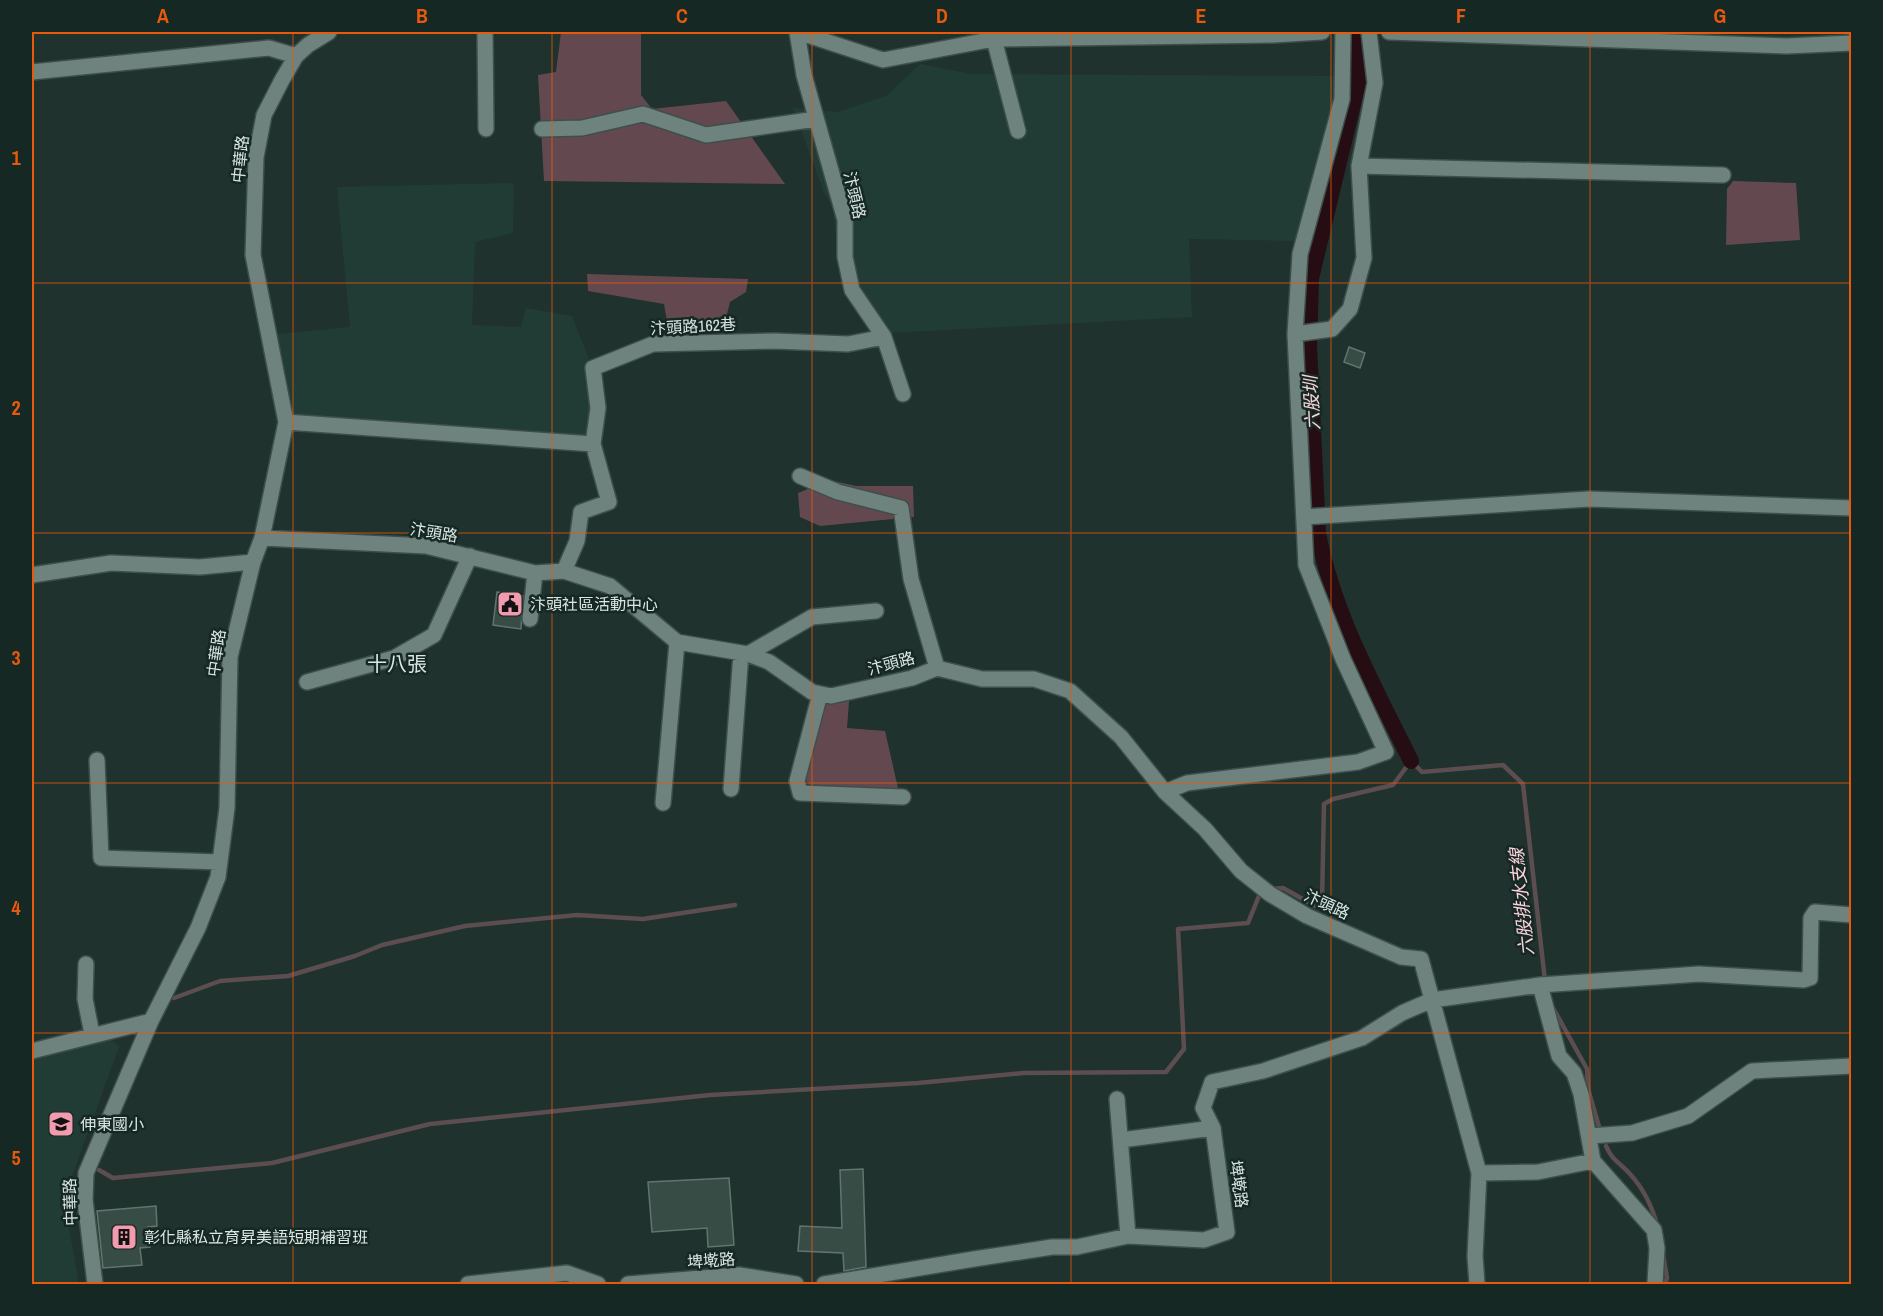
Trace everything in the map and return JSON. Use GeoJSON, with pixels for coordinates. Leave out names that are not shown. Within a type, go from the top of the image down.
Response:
{"type":"FeatureCollection","features":[{"type":"Feature","properties":{"kind":"street","name":"中華路"},"geometry":{"type":"LineString","coordinates":[[94,1284],[85,1200],[86,1173],[151,1021],[198,928],[218,877],[227,808],[230,657],[253,562],[262,538],[286,422],[253,255],[256,157],[264,115],[296,56],[308,45],[329,32]]}},
{"type":"Feature","properties":{"kind":"street"},"geometry":{"type":"LineString","coordinates":[[486,32],[486,129]]}},
{"type":"Feature","properties":{"kind":"street"},"geometry":{"type":"LineString","coordinates":[[797,32],[883,60],[994,39],[1273,35],[1322,32]]}},
{"type":"Feature","properties":{"kind":"street","name":"汴頭路"},"geometry":{"type":"LineString","coordinates":[[797,32],[804,75],[845,220],[844,257],[852,290],[884,337],[903,394]]}},
{"type":"Feature","properties":{"kind":"street"},"geometry":{"type":"LineString","coordinates":[[1165,792],[1187,783],[1358,762],[1386,752],[1343,659],[1306,565],[1308,516],[1299,333],[1300,254],[1342,99],[1343,32]]}},
{"type":"Feature","properties":{"kind":"street"},"geometry":{"type":"LineString","coordinates":[[1299,333],[1332,328],[1350,309],[1364,258],[1359,166],[1375,83],[1369,32]]}},
{"type":"Feature","properties":{"kind":"street"},"geometry":{"type":"LineString","coordinates":[[1389,32],[1787,46],[1851,43]]}},
{"type":"Feature","properties":{"kind":"street"},"geometry":{"type":"LineString","coordinates":[[994,39],[1018,131]]}},
{"type":"Feature","properties":{"kind":"street"},"geometry":{"type":"LineString","coordinates":[[32,72],[269,48],[296,56]]}},
{"type":"Feature","properties":{"kind":"street"},"geometry":{"type":"LineString","coordinates":[[543,129],[582,128],[642,114],[706,135],[816,119]]}},
{"type":"Feature","properties":{"kind":"street"},"geometry":{"type":"LineString","coordinates":[[1359,166],[1723,175]]}},
{"type":"Feature","properties":{"kind":"street","name":"汴頭路162巷"},"geometry":{"type":"LineString","coordinates":[[564,572],[577,541],[581,512],[609,502],[593,444],[598,408],[593,368],[653,344],[775,341],[848,344],[884,337]]}},
{"type":"Feature","properties":{"kind":"street"},"geometry":{"type":"LineString","coordinates":[[286,422],[593,444]]}},
{"type":"Feature","properties":{"kind":"street"},"geometry":{"type":"LineString","coordinates":[[800,476],[838,492],[901,508],[911,579],[937,668]]}},
{"type":"Feature","properties":{"kind":"street"},"geometry":{"type":"LineString","coordinates":[[1308,516],[1588,499],[1851,507]]}},
{"type":"Feature","properties":{"kind":"street","name":"汴頭路"},"geometry":{"type":"LineString","coordinates":[[262,538],[426,546],[535,573],[564,572],[610,585],[677,642]]}},
{"type":"Feature","properties":{"kind":"street"},"geometry":{"type":"LineString","coordinates":[[307,682],[394,658],[434,635],[470,556]]}},
{"type":"Feature","properties":{"kind":"street"},"geometry":{"type":"LineString","coordinates":[[32,575],[111,563],[200,567],[253,562]]}},
{"type":"Feature","properties":{"kind":"street"},"geometry":{"type":"LineString","coordinates":[[530,619],[535,573]]}},
{"type":"Feature","properties":{"kind":"street"},"geometry":{"type":"LineString","coordinates":[[744,654],[812,617],[876,611]]}},
{"type":"Feature","properties":{"kind":"street"},"geometry":{"type":"LineString","coordinates":[[663,803],[677,642],[744,654],[769,662],[796,683],[820,694],[797,781],[800,793],[903,797]]}},
{"type":"Feature","properties":{"kind":"street"},"geometry":{"type":"LineString","coordinates":[[730,789],[744,654]]}},
{"type":"Feature","properties":{"kind":"street","name":"汴頭路"},"geometry":{"type":"LineString","coordinates":[[820,694],[831,696],[912,678],[937,668],[982,679],[1034,679],[1070,691],[1121,737],[1165,792],[1205,829],[1241,871],[1264,890],[1306,916],[1401,957],[1421,959],[1432,1000]]}},
{"type":"Feature","properties":{"kind":"street"},"geometry":{"type":"LineString","coordinates":[[97,760],[101,858],[220,862]]}},
{"type":"Feature","properties":{"kind":"street","name":"埤墘路"},"geometry":{"type":"LineString","coordinates":[[824,1284],[1052,1247],[1077,1247],[1128,1236],[1204,1240],[1227,1232],[1213,1128],[1203,1108],[1212,1082],[1263,1071],[1362,1038],[1402,1013],[1432,1000],[1540,985],[1699,974],[1804,980],[1810,978],[1811,918],[1815,912],[1851,915]]}},
{"type":"Feature","properties":{"kind":"street"},"geometry":{"type":"LineString","coordinates":[[86,964],[85,999],[92,1034]]}},
{"type":"Feature","properties":{"kind":"street"},"geometry":{"type":"LineString","coordinates":[[1540,985],[1559,1056],[1574,1073],[1581,1094],[1593,1161],[1654,1230],[1657,1248],[1655,1284]]}},
{"type":"Feature","properties":{"kind":"street"},"geometry":{"type":"LineString","coordinates":[[1432,1000],[1479,1173],[1475,1256],[1477,1284]]}},
{"type":"Feature","properties":{"kind":"street"},"geometry":{"type":"LineString","coordinates":[[32,1051],[92,1034],[151,1021]]}},
{"type":"Feature","properties":{"kind":"street"},"geometry":{"type":"LineString","coordinates":[[1589,1136],[1632,1133],[1688,1116],[1752,1071],[1851,1066]]}},
{"type":"Feature","properties":{"kind":"street"},"geometry":{"type":"LineString","coordinates":[[1118,1099],[1128,1236]]}},
{"type":"Feature","properties":{"kind":"street"},"geometry":{"type":"LineString","coordinates":[[1121,1140],[1213,1128]]}},
{"type":"Feature","properties":{"kind":"street"},"geometry":{"type":"LineString","coordinates":[[1479,1173],[1538,1172],[1593,1161]]}},
{"type":"Feature","properties":{"kind":"street"},"geometry":{"type":"LineString","coordinates":[[468,1284],[567,1273],[598,1284]]}},
{"type":"Feature","properties":{"kind":"street","name":"埤墘路"},"geometry":{"type":"LineString","coordinates":[[628,1284],[739,1275],[796,1284]]}},
{"type":"Feature","properties":{"kind":"shaded area"},"geometry":{"type":"Polygon","coordinates":[[[561,32],[641,32],[641,95],[652,109],[726,101],[785,184],[544,181],[538,75],[556,72],[561,32]]]}},
{"type":"Feature","properties":{"kind":"shaded area"},"geometry":{"type":"Polygon","coordinates":[[[920,64],[972,74],[1340,76],[1298,241],[1189,239],[1192,317],[888,333],[867,297],[840,275],[833,207],[824,193],[793,108],[838,112],[886,96],[920,64]]]}},
{"type":"Feature","properties":{"kind":"shaded area"},"geometry":{"type":"Polygon","coordinates":[[[1733,181],[1796,183],[1800,240],[1726,245],[1727,189],[1733,181]]]}},
{"type":"Feature","properties":{"kind":"shaded area"},"geometry":{"type":"Polygon","coordinates":[[[514,183],[513,233],[475,242],[472,325],[521,327],[526,308],[572,316],[594,372],[590,433],[578,435],[467,433],[381,421],[295,421],[278,334],[350,327],[337,187],[514,183]]]}},
{"type":"Feature","properties":{"kind":"shaded area"},"geometry":{"type":"Polygon","coordinates":[[[587,274],[748,279],[746,292],[730,302],[724,326],[668,327],[664,304],[588,291],[587,274]]]}},
{"type":"Feature","properties":{"kind":"shaded area"},"geometry":{"type":"Polygon","coordinates":[[[830,480],[856,486],[913,486],[914,517],[820,526],[800,517],[798,493],[830,480]]]}},
{"type":"Feature","properties":{"kind":"shaded area"},"geometry":{"type":"Polygon","coordinates":[[[850,688],[847,728],[885,731],[898,788],[814,790],[799,772],[815,692],[850,688]]]}},
{"type":"Feature","properties":{"kind":"shaded area","name":"伸東國小"},"geometry":{"type":"Polygon","coordinates":[[[110,1038],[119,1047],[67,1190],[68,1223],[79,1284],[32,1284],[32,1058],[110,1038]]]}},
{"type":"Feature","properties":{"kind":"building"},"geometry":{"type":"Polygon","coordinates":[[[1349,347],[1365,353],[1360,368],[1344,362],[1349,347]]]}},
{"type":"Feature","properties":{"kind":"building","name":"汴頭社區活動中心"},"geometry":{"type":"Polygon","coordinates":[[[497,592],[523,596],[521,629],[493,625],[497,592]]]}},
{"type":"Feature","properties":{"kind":"building"},"geometry":{"type":"Polygon","coordinates":[[[863,1169],[866,1267],[844,1271],[843,1253],[798,1251],[800,1226],[842,1228],[840,1170],[863,1169]]]}},
{"type":"Feature","properties":{"kind":"building"},"geometry":{"type":"Polygon","coordinates":[[[729,1178],[734,1245],[708,1247],[707,1228],[652,1232],[648,1182],[729,1178]]]}},
{"type":"Feature","properties":{"kind":"building","name":"彰化縣私立育昇美語短期補習班"},"geometry":{"type":"Polygon","coordinates":[[[156,1206],[157,1226],[148,1227],[150,1247],[140,1248],[142,1265],[103,1268],[97,1211],[156,1206]]]}},
{"type":"Feature","properties":{"kind":"waterway","name":"六股圳"},"geometry":{"type":"LineString","coordinates":[[1356,32],[1359,79],[1311,278],[1309,347],[1318,533],[1325,563],[1345,621],[1411,761]]}},
{"type":"Feature","properties":{"kind":"waterway","name":"六股排水支線"},"geometry":{"type":"LineString","coordinates":[[1271,889],[1283,888],[1315,906],[1322,903],[1324,804],[1333,799],[1393,785],[1411,761],[1422,772],[1503,765],[1523,784],[1545,981]]}},
{"type":"Feature","properties":{"kind":"waterway"},"geometry":{"type":"LineString","coordinates":[[99,1170],[113,1178],[272,1163],[430,1124],[710,1095],[918,1083],[1024,1073],[1166,1072],[1184,1049],[1178,929],[1248,923],[1261,891]]}},
{"type":"Feature","properties":{"kind":"waterway"},"geometry":{"type":"LineString","coordinates":[[174,998],[220,981],[288,976],[355,956],[382,945],[465,926],[577,915],[643,919],[735,905]]}},
{"type":"Feature","properties":{"kind":"waterway","name":"六股排水支線"},"geometry":{"type":"LineString","coordinates":[[1552,1006],[1587,1069],[1588,1089],[1600,1130]]}},
{"type":"Feature","properties":{"kind":"waterway","name":"六股排水支線"},"geometry":{"type":"LineString","coordinates":[[1606,1146],[1614,1159],[1640,1186],[1651,1207],[1658,1228]]}},
{"type":"Feature","properties":{"kind":"waterway","name":"六股排水支線"},"geometry":{"type":"LineString","coordinates":[[1663,1254],[1667,1278],[1665,1284]]}},
{"type":"Feature","properties":{"kind":"place","name":"汴頭社區活動中心"},"geometry":{"type":"Point","coordinates":[510,604]}},
{"type":"Feature","properties":{"kind":"place","name":"伸東國小"},"geometry":{"type":"Point","coordinates":[61,1124]}},
{"type":"Feature","properties":{"kind":"place","name":"彰化縣私立育昇美語短期補習班"},"geometry":{"type":"Point","coordinates":[124,1237]}},
{"type":"Feature","properties":{"kind":"district","name":"十八張"},"geometry":{"type":"Point","coordinates":[397,664]}}]}
